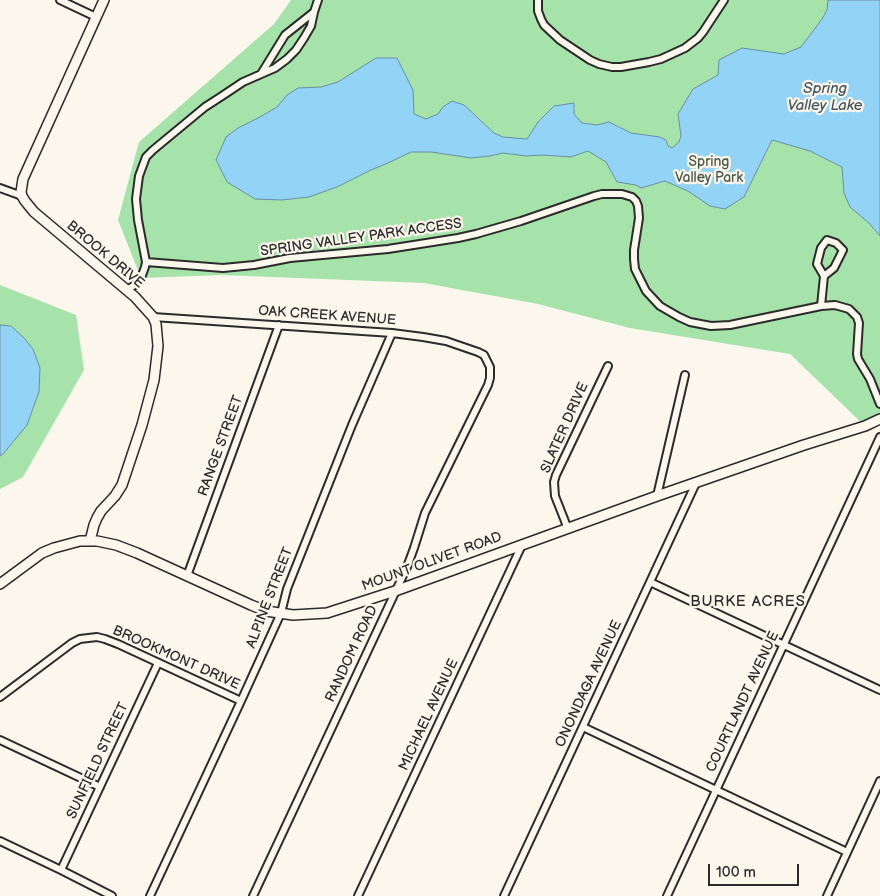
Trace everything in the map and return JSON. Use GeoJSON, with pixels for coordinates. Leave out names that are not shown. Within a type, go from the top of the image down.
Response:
{"type":"FeatureCollection","features":[{"type":"Feature","properties":{"kind":"street"},"geometry":{"type":"LineString","coordinates":[[60,0],[96,17]]}},
{"type":"Feature","properties":{"kind":"street"},"geometry":{"type":"LineString","coordinates":[[0,188],[22,196],[21,186],[23,180],[104,0]]}},
{"type":"Feature","properties":{"kind":"street"},"geometry":{"type":"LineString","coordinates":[[126,290],[135,286],[144,274],[146,262],[138,220],[136,188],[146,158],[205,107],[243,82],[275,68],[287,59],[296,50],[311,26],[318,0]]}},
{"type":"Feature","properties":{"kind":"street"},"geometry":{"type":"LineString","coordinates":[[538,0],[538,11],[544,25],[560,40],[599,64],[621,67],[661,59],[685,48],[703,32],[724,0]]}},
{"type":"Feature","properties":{"kind":"street"},"geometry":{"type":"LineString","coordinates":[[261,74],[285,35],[314,12]]}},
{"type":"Feature","properties":{"kind":"street","name":"SPRING VALLEY PARK ACCESS"},"geometry":{"type":"LineString","coordinates":[[146,262],[223,268],[254,265],[290,258],[388,249],[476,234],[522,221],[594,196],[622,194],[632,197],[638,206],[639,218],[634,250],[636,269],[640,280],[651,298],[660,306],[690,322],[700,325],[720,326],[822,306],[843,306],[857,316],[859,328],[856,354],[870,379],[880,404]]}},
{"type":"Feature","properties":{"kind":"street","name":"BROOK DRIVE"},"geometry":{"type":"LineString","coordinates":[[22,196],[34,212],[135,297],[153,317]]}},
{"type":"Feature","properties":{"kind":"street"},"geometry":{"type":"LineString","coordinates":[[822,306],[824,276],[818,264],[821,248],[827,240],[836,243],[843,250],[834,268],[824,276]]}},
{"type":"Feature","properties":{"kind":"street"},"geometry":{"type":"LineString","coordinates":[[90,541],[97,518],[122,484],[142,425],[154,380],[157,357],[157,331],[153,317]]}},
{"type":"Feature","properties":{"kind":"street","name":"OAK CREEK AVENUE"},"geometry":{"type":"LineString","coordinates":[[153,317],[392,333],[423,337],[463,346],[478,352],[484,356],[490,366]]}},
{"type":"Feature","properties":{"kind":"street","name":"RANGE STREET"},"geometry":{"type":"LineString","coordinates":[[187,576],[279,325]]}},
{"type":"Feature","properties":{"kind":"street","name":"ALPINE STREET"},"geometry":{"type":"LineString","coordinates":[[150,896],[281,613],[287,589],[337,462],[392,333]]}},
{"type":"Feature","properties":{"kind":"street","name":"RANDOM ROAD"},"geometry":{"type":"LineString","coordinates":[[253,896],[410,561],[425,513],[488,385],[490,366]]}},
{"type":"Feature","properties":{"kind":"street","name":"SLATER DRIVE"},"geometry":{"type":"LineString","coordinates":[[568,528],[555,496],[554,482],[608,366]]}},
{"type":"Feature","properties":{"kind":"street"},"geometry":{"type":"LineString","coordinates":[[657,496],[685,375]]}},
{"type":"Feature","properties":{"kind":"street","name":"MOUNT OLIVET ROAD"},"geometry":{"type":"LineString","coordinates":[[0,584],[42,553],[54,548],[80,541],[103,542],[137,553],[266,611],[293,615],[327,613],[395,591],[657,496],[865,426],[880,419]]}},
{"type":"Feature","properties":{"kind":"street","name":"COURTLANDT AVENUE"},"geometry":{"type":"LineString","coordinates":[[666,896],[880,437]]}},
{"type":"Feature","properties":{"kind":"street","name":"ONONDAGA AVENUE"},"geometry":{"type":"LineString","coordinates":[[504,896],[696,483]]}},
{"type":"Feature","properties":{"kind":"street","name":"MICHAEL AVENUE"},"geometry":{"type":"LineString","coordinates":[[358,896],[522,544]]}},
{"type":"Feature","properties":{"kind":"street"},"geometry":{"type":"LineString","coordinates":[[650,582],[880,690]]}},
{"type":"Feature","properties":{"kind":"street","name":"BROOKMONT DRIVE"},"geometry":{"type":"LineString","coordinates":[[0,697],[72,643],[80,639],[105,638],[241,701]]}},
{"type":"Feature","properties":{"kind":"street","name":"SUNFIELD STREET"},"geometry":{"type":"LineString","coordinates":[[61,870],[158,662]]}},
{"type":"Feature","properties":{"kind":"street"},"geometry":{"type":"LineString","coordinates":[[583,727],[847,852]]}},
{"type":"Feature","properties":{"kind":"street"},"geometry":{"type":"LineString","coordinates":[[0,740],[100,786]]}},
{"type":"Feature","properties":{"kind":"street"},"geometry":{"type":"LineString","coordinates":[[827,896],[880,781]]}},
{"type":"Feature","properties":{"kind":"street"},"geometry":{"type":"LineString","coordinates":[[0,842],[112,896]]}},
{"type":"Feature","properties":{"kind":"green space","name":"Spring Valley Park"},"geometry":{"type":"Polygon","coordinates":[[[291,0],[880,0],[880,420],[865,426],[790,354],[630,328],[538,304],[424,283],[221,275],[141,278],[118,220],[139,142],[274,24],[291,0]]]}},
{"type":"Feature","properties":{"kind":"green space"},"geometry":{"type":"Polygon","coordinates":[[[0,285],[76,315],[84,370],[23,477],[0,489],[0,285]]]}},
{"type":"Feature","properties":{"kind":"water","name":"Spring Valley Lake"},"geometry":{"type":"Polygon","coordinates":[[[828,0],[880,0],[880,236],[869,223],[850,207],[844,193],[842,167],[810,151],[772,140],[744,197],[725,209],[710,206],[688,191],[665,181],[641,188],[636,185],[617,182],[606,162],[588,151],[571,157],[526,156],[503,153],[471,158],[431,152],[411,152],[337,187],[309,197],[282,200],[255,199],[227,182],[216,160],[226,137],[238,128],[277,107],[287,95],[298,88],[321,87],[338,82],[376,58],[397,58],[413,90],[414,114],[426,119],[438,114],[443,107],[452,101],[464,105],[494,133],[503,137],[527,139],[538,122],[554,106],[574,103],[574,114],[582,123],[597,125],[609,122],[631,133],[660,137],[666,140],[668,146],[672,148],[679,142],[681,136],[678,114],[693,89],[718,75],[719,60],[742,48],[784,54],[801,47],[822,19],[827,10],[828,0]]]}},
{"type":"Feature","properties":{"kind":"water"},"geometry":{"type":"Polygon","coordinates":[[[0,325],[11,326],[24,338],[33,349],[40,368],[39,392],[27,425],[0,456],[0,325]]]}},
{"type":"Feature","properties":{"kind":"district","name":"BURKE ACRES"},"geometry":{"type":"Point","coordinates":[748,602]}}]}
